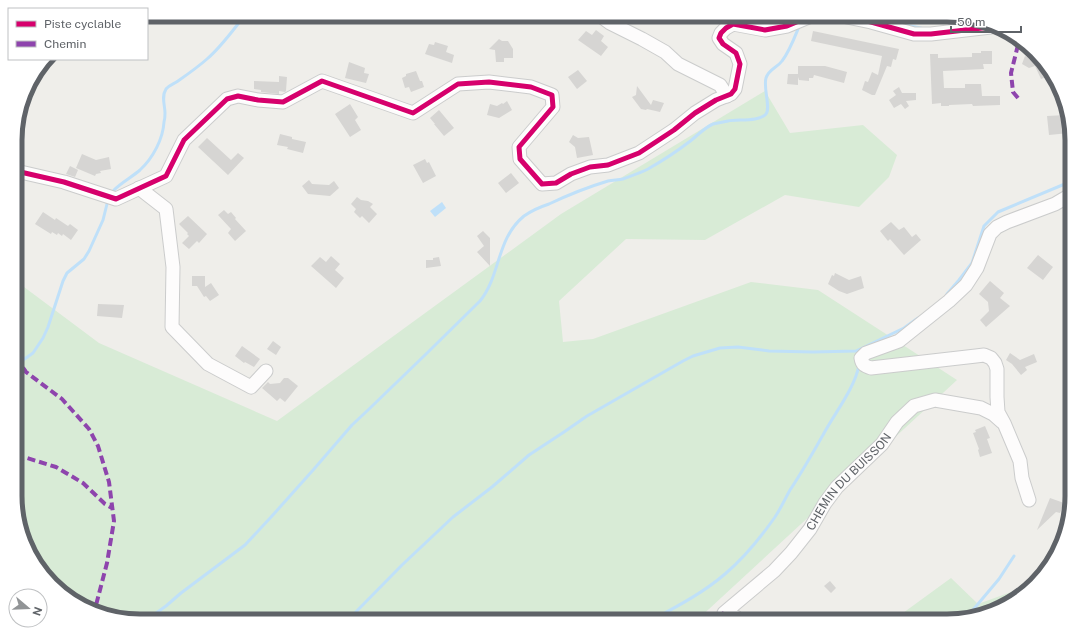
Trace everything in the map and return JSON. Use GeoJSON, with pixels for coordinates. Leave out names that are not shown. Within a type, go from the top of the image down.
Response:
{"type":"FeatureCollection","features":[{"type":"Feature","properties":{"kind":"street"},"geometry":{"type":"LineString","coordinates":[[609,22],[665,52],[678,64],[720,85],[727,96]]}},
{"type":"Feature","properties":{"kind":"street"},"geometry":{"type":"LineString","coordinates":[[22,172],[64,182],[116,199],[166,176],[184,140],[227,99],[238,96],[258,100],[283,102],[322,81],[412,113],[458,84],[489,82],[531,87],[552,95],[553,107],[519,147],[520,159],[542,184],[556,184],[571,174],[590,167],[608,165],[639,153],[674,130],[695,113],[716,100],[731,94],[735,89],[740,64],[736,53],[723,44],[719,38],[721,33],[726,28],[733,24],[765,30],[787,26],[797,22]]}},
{"type":"Feature","properties":{"kind":"street"},"geometry":{"type":"LineString","coordinates":[[871,22],[914,34],[931,34],[983,28]]}},
{"type":"Feature","properties":{"kind":"street"},"geometry":{"type":"LineString","coordinates":[[139,188],[166,209],[173,267],[172,327],[208,364],[251,387],[266,372]]}},
{"type":"Feature","properties":{"kind":"street"},"geometry":{"type":"LineString","coordinates":[[1029,500],[1022,478],[1020,461],[998,412],[997,369],[991,358],[976,356],[871,368],[865,366],[861,358],[866,353],[898,341],[949,301],[966,285],[977,268],[990,234],[997,227],[1055,204],[1065,198]]}},
{"type":"Feature","properties":{"kind":"street","name":"CHEMIN DU BUISSON"},"geometry":{"type":"LineString","coordinates":[[726,614],[724,613],[774,571],[787,557],[810,529],[825,503],[837,487],[882,444],[897,422],[914,406],[935,400],[981,408],[993,414],[1004,423]]}},
{"type":"Feature","properties":{"kind":"green space"},"geometry":{"type":"Polygon","coordinates":[[[765,91],[790,133],[863,125],[897,155],[889,177],[859,207],[785,195],[705,240],[626,239],[559,301],[563,342],[593,339],[751,282],[818,290],[957,380],[704,614],[125,613],[95,605],[81,598],[68,590],[46,568],[31,541],[23,511],[22,285],[99,343],[277,421],[561,214],[765,91]]]}},
{"type":"Feature","properties":{"kind":"green space"},"geometry":{"type":"Polygon","coordinates":[[[951,578],[978,604],[1020,589],[992,605],[977,610],[954,614],[902,614],[951,578]]]}},
{"type":"Feature","properties":{"kind":"water"},"geometry":{"type":"Polygon","coordinates":[[[442,202],[446,208],[435,217],[430,211],[442,202]]]}},
{"type":"Feature","properties":{"kind":"building"},"geometry":{"type":"Polygon","coordinates":[[[596,30],[604,36],[601,41],[608,47],[601,56],[578,40],[586,31],[592,35],[596,30]]]}},
{"type":"Feature","properties":{"kind":"building"},"geometry":{"type":"Polygon","coordinates":[[[813,31],[899,49],[896,60],[893,59],[891,67],[887,66],[875,95],[862,90],[865,81],[868,82],[872,72],[878,75],[882,56],[811,41],[813,31]]]}},
{"type":"Feature","properties":{"kind":"building"},"geometry":{"type":"Polygon","coordinates":[[[499,39],[502,41],[508,41],[513,49],[513,58],[504,58],[504,62],[496,62],[495,50],[489,49],[499,39]]]}},
{"type":"Feature","properties":{"kind":"building"},"geometry":{"type":"Polygon","coordinates":[[[435,42],[448,46],[446,52],[454,55],[452,63],[425,54],[429,44],[434,45],[435,42]]]}},
{"type":"Feature","properties":{"kind":"building"},"geometry":{"type":"Polygon","coordinates":[[[981,51],[992,51],[992,64],[983,64],[984,69],[943,71],[944,88],[965,88],[965,84],[981,84],[982,96],[1000,96],[1000,105],[973,106],[972,104],[941,106],[941,103],[932,104],[930,54],[938,54],[938,58],[972,57],[972,53],[981,53],[981,51]]]}},
{"type":"Feature","properties":{"kind":"building"},"geometry":{"type":"Polygon","coordinates":[[[1025,56],[1032,59],[1041,68],[1046,77],[1041,79],[1035,66],[1029,68],[1022,64],[1025,56]]]}},
{"type":"Feature","properties":{"kind":"building"},"geometry":{"type":"Polygon","coordinates":[[[349,62],[365,68],[364,73],[369,74],[366,83],[345,78],[349,62]]]}},
{"type":"Feature","properties":{"kind":"building"},"geometry":{"type":"Polygon","coordinates":[[[798,66],[825,66],[847,72],[844,83],[814,75],[813,78],[809,78],[809,81],[799,80],[798,77],[798,85],[787,84],[788,74],[798,74],[798,66]]]}},
{"type":"Feature","properties":{"kind":"building"},"geometry":{"type":"Polygon","coordinates":[[[578,70],[587,81],[577,89],[568,77],[578,70]]]}},
{"type":"Feature","properties":{"kind":"building"},"geometry":{"type":"Polygon","coordinates":[[[416,71],[424,87],[411,92],[409,87],[405,88],[402,78],[406,76],[406,74],[416,71]]]}},
{"type":"Feature","properties":{"kind":"building"},"geometry":{"type":"Polygon","coordinates":[[[279,76],[287,77],[285,92],[279,91],[279,94],[261,92],[261,90],[254,89],[254,81],[279,82],[279,76]]]}},
{"type":"Feature","properties":{"kind":"building"},"geometry":{"type":"Polygon","coordinates":[[[637,86],[651,105],[653,100],[664,103],[660,112],[641,109],[632,97],[636,95],[637,86]]]}},
{"type":"Feature","properties":{"kind":"building"},"geometry":{"type":"Polygon","coordinates":[[[899,87],[902,93],[916,93],[916,100],[906,101],[909,106],[905,109],[901,104],[894,108],[889,100],[896,95],[893,91],[899,87]]]}},
{"type":"Feature","properties":{"kind":"building"},"geometry":{"type":"Polygon","coordinates":[[[507,101],[512,110],[499,118],[487,115],[490,104],[497,106],[507,101]]]}},
{"type":"Feature","properties":{"kind":"building"},"geometry":{"type":"Polygon","coordinates":[[[350,104],[358,117],[355,120],[361,130],[350,137],[335,114],[350,104]]]}},
{"type":"Feature","properties":{"kind":"building"},"geometry":{"type":"Polygon","coordinates":[[[439,110],[454,128],[444,136],[430,118],[439,110]]]}},
{"type":"Feature","properties":{"kind":"building"},"geometry":{"type":"Polygon","coordinates":[[[1063,115],[1065,133],[1049,135],[1047,116],[1063,115]]]}},
{"type":"Feature","properties":{"kind":"building"},"geometry":{"type":"Polygon","coordinates":[[[280,134],[292,137],[292,139],[306,142],[303,153],[287,149],[288,147],[277,145],[280,134]]]}},
{"type":"Feature","properties":{"kind":"building"},"geometry":{"type":"Polygon","coordinates":[[[573,135],[578,138],[589,137],[593,155],[577,158],[575,147],[569,142],[573,135]]]}},
{"type":"Feature","properties":{"kind":"building"},"geometry":{"type":"Polygon","coordinates":[[[207,138],[231,160],[238,153],[244,158],[228,175],[198,147],[207,138]]]}},
{"type":"Feature","properties":{"kind":"building"},"geometry":{"type":"Polygon","coordinates":[[[82,154],[96,160],[109,157],[111,169],[100,171],[101,173],[96,174],[95,176],[76,168],[82,154]]]}},
{"type":"Feature","properties":{"kind":"building"},"geometry":{"type":"Polygon","coordinates":[[[425,159],[427,163],[429,162],[436,176],[423,183],[413,165],[425,159]]]}},
{"type":"Feature","properties":{"kind":"building"},"geometry":{"type":"Polygon","coordinates":[[[70,166],[78,170],[75,177],[66,174],[70,166]]]}},
{"type":"Feature","properties":{"kind":"building"},"geometry":{"type":"Polygon","coordinates":[[[511,173],[519,183],[506,193],[498,183],[511,173]]]}},
{"type":"Feature","properties":{"kind":"building"},"geometry":{"type":"Polygon","coordinates":[[[309,180],[312,184],[329,185],[334,181],[339,188],[330,196],[308,194],[302,186],[309,180]]]}},
{"type":"Feature","properties":{"kind":"building"},"geometry":{"type":"Polygon","coordinates":[[[357,197],[373,204],[370,207],[377,214],[369,223],[362,216],[360,218],[354,212],[356,209],[351,204],[357,197]]]}},
{"type":"Feature","properties":{"kind":"building"},"geometry":{"type":"Polygon","coordinates":[[[224,210],[228,214],[231,212],[246,231],[235,241],[228,233],[231,229],[218,215],[224,210]]]}},
{"type":"Feature","properties":{"kind":"building"},"geometry":{"type":"Polygon","coordinates":[[[43,212],[68,226],[70,224],[78,230],[71,240],[63,234],[62,236],[58,233],[57,235],[52,232],[51,234],[35,224],[43,212]]]}},
{"type":"Feature","properties":{"kind":"building"},"geometry":{"type":"Polygon","coordinates":[[[188,216],[207,234],[199,243],[197,241],[189,249],[182,243],[189,236],[187,234],[188,233],[179,224],[188,216]]]}},
{"type":"Feature","properties":{"kind":"building"},"geometry":{"type":"Polygon","coordinates":[[[891,222],[899,230],[904,227],[912,237],[916,234],[921,240],[904,255],[890,239],[888,241],[880,231],[891,222]]]}},
{"type":"Feature","properties":{"kind":"building"},"geometry":{"type":"Polygon","coordinates":[[[483,231],[490,238],[490,266],[477,252],[484,246],[477,236],[483,231]]]}},
{"type":"Feature","properties":{"kind":"building"},"geometry":{"type":"Polygon","coordinates":[[[1038,255],[1053,267],[1043,280],[1027,268],[1038,255]]]}},
{"type":"Feature","properties":{"kind":"building"},"geometry":{"type":"Polygon","coordinates":[[[331,256],[340,264],[335,270],[344,278],[336,288],[311,266],[320,257],[326,262],[331,256]]]}},
{"type":"Feature","properties":{"kind":"building"},"geometry":{"type":"Polygon","coordinates":[[[439,257],[441,266],[426,268],[426,260],[433,260],[433,258],[439,257]]]}},
{"type":"Feature","properties":{"kind":"building"},"geometry":{"type":"Polygon","coordinates":[[[835,273],[849,280],[861,276],[864,288],[847,294],[839,291],[828,284],[832,275],[834,276],[835,273]]]}},
{"type":"Feature","properties":{"kind":"building"},"geometry":{"type":"Polygon","coordinates":[[[192,276],[205,276],[205,287],[211,283],[219,295],[210,301],[206,296],[204,297],[197,286],[192,286],[192,276]]]}},
{"type":"Feature","properties":{"kind":"building"},"geometry":{"type":"Polygon","coordinates":[[[990,281],[1004,293],[1000,298],[1010,306],[986,327],[980,320],[989,311],[988,302],[979,294],[990,281]]]}},
{"type":"Feature","properties":{"kind":"building"},"geometry":{"type":"Polygon","coordinates":[[[98,304],[124,305],[122,318],[97,316],[98,304]]]}},
{"type":"Feature","properties":{"kind":"building"},"geometry":{"type":"Polygon","coordinates":[[[273,341],[281,347],[276,355],[267,349],[273,341]]]}},
{"type":"Feature","properties":{"kind":"building"},"geometry":{"type":"Polygon","coordinates":[[[242,346],[260,359],[254,367],[245,362],[244,363],[235,356],[242,346]]]}},
{"type":"Feature","properties":{"kind":"building"},"geometry":{"type":"Polygon","coordinates":[[[1010,353],[1020,360],[1034,354],[1037,362],[1025,367],[1027,370],[1021,375],[1012,364],[1006,360],[1010,353]]]}},
{"type":"Feature","properties":{"kind":"building"},"geometry":{"type":"Polygon","coordinates":[[[284,378],[288,378],[298,386],[285,402],[280,398],[277,401],[262,388],[268,382],[270,384],[280,383],[284,378]]]}},
{"type":"Feature","properties":{"kind":"building"},"geometry":{"type":"Polygon","coordinates":[[[985,426],[990,438],[987,439],[992,453],[980,457],[979,449],[973,433],[976,432],[975,430],[985,426]]]}},
{"type":"Feature","properties":{"kind":"building"},"geometry":{"type":"Polygon","coordinates":[[[1050,498],[1064,503],[1060,513],[1056,512],[1037,530],[1050,498]]]}},
{"type":"Feature","properties":{"kind":"building"},"geometry":{"type":"Polygon","coordinates":[[[830,581],[836,588],[831,593],[824,586],[830,581]]]}},
{"type":"Feature","properties":{"kind":"waterway"},"geometry":{"type":"LineString","coordinates":[[114,190],[140,170],[149,160],[156,148],[162,135],[165,119],[163,98],[166,89],[204,62],[227,38],[240,22]]}},
{"type":"Feature","properties":{"kind":"waterway"},"geometry":{"type":"LineString","coordinates":[[895,22],[921,28]]}},
{"type":"Feature","properties":{"kind":"waterway"},"geometry":{"type":"LineString","coordinates":[[155,614],[245,545],[352,425],[480,301],[492,280],[508,235],[524,216],[571,194],[608,181],[623,179],[648,169],[674,153],[713,124],[732,120],[763,117],[766,114],[768,107],[765,87],[767,75],[785,57],[798,29]]}},
{"type":"Feature","properties":{"kind":"waterway"},"geometry":{"type":"LineString","coordinates":[[947,294],[972,263],[984,226],[998,212],[1065,184]]}},
{"type":"Feature","properties":{"kind":"waterway"},"geometry":{"type":"LineString","coordinates":[[22,361],[33,353],[43,338],[63,281],[67,273],[84,259],[89,251],[103,220],[108,200]]}},
{"type":"Feature","properties":{"kind":"waterway"},"geometry":{"type":"LineString","coordinates":[[354,614],[402,565],[453,517],[492,487],[529,455],[587,416],[683,361],[693,356],[720,348],[738,347],[769,351],[813,352],[856,351],[904,328],[918,318]]}},
{"type":"Feature","properties":{"kind":"waterway"},"geometry":{"type":"LineString","coordinates":[[662,614],[717,581],[739,561],[770,525],[844,401],[857,374],[859,365]]}},
{"type":"Feature","properties":{"kind":"waterway"},"geometry":{"type":"LineString","coordinates":[[972,611],[999,579],[1014,556]]}},
{"type":"Feature","properties":{"kind":"marked path"},"geometry":{"type":"LineString","coordinates":[[1018,45],[1011,73],[1013,92],[1018,98]]}},
{"type":"Feature","properties":{"kind":"marked path"},"geometry":{"type":"LineString","coordinates":[[22,366],[26,372],[62,399],[89,429],[98,446],[109,482],[114,521],[107,563],[96,605]]}},
{"type":"Feature","properties":{"kind":"marked path"},"geometry":{"type":"LineString","coordinates":[[22,459],[27,458],[56,467],[83,483],[105,504],[112,508]]}},
{"type":"Feature","properties":{"kind":"cycle path"},"geometry":{"type":"LineString","coordinates":[[22,172],[64,182],[116,199],[166,176],[184,140],[227,99],[238,96],[258,100],[283,102],[322,81],[413,113],[458,84],[489,82],[531,87],[552,95],[553,107],[519,147],[520,159],[542,184],[556,183],[571,174],[590,167],[608,165],[639,153],[674,130],[695,113],[716,100],[731,94],[735,89],[740,64],[736,53],[723,44],[719,38],[721,33],[726,28],[733,24],[765,30],[787,26],[797,22]]}},
{"type":"Feature","properties":{"kind":"cycle path"},"geometry":{"type":"LineString","coordinates":[[871,22],[914,34],[931,34],[983,28]]}}]}
